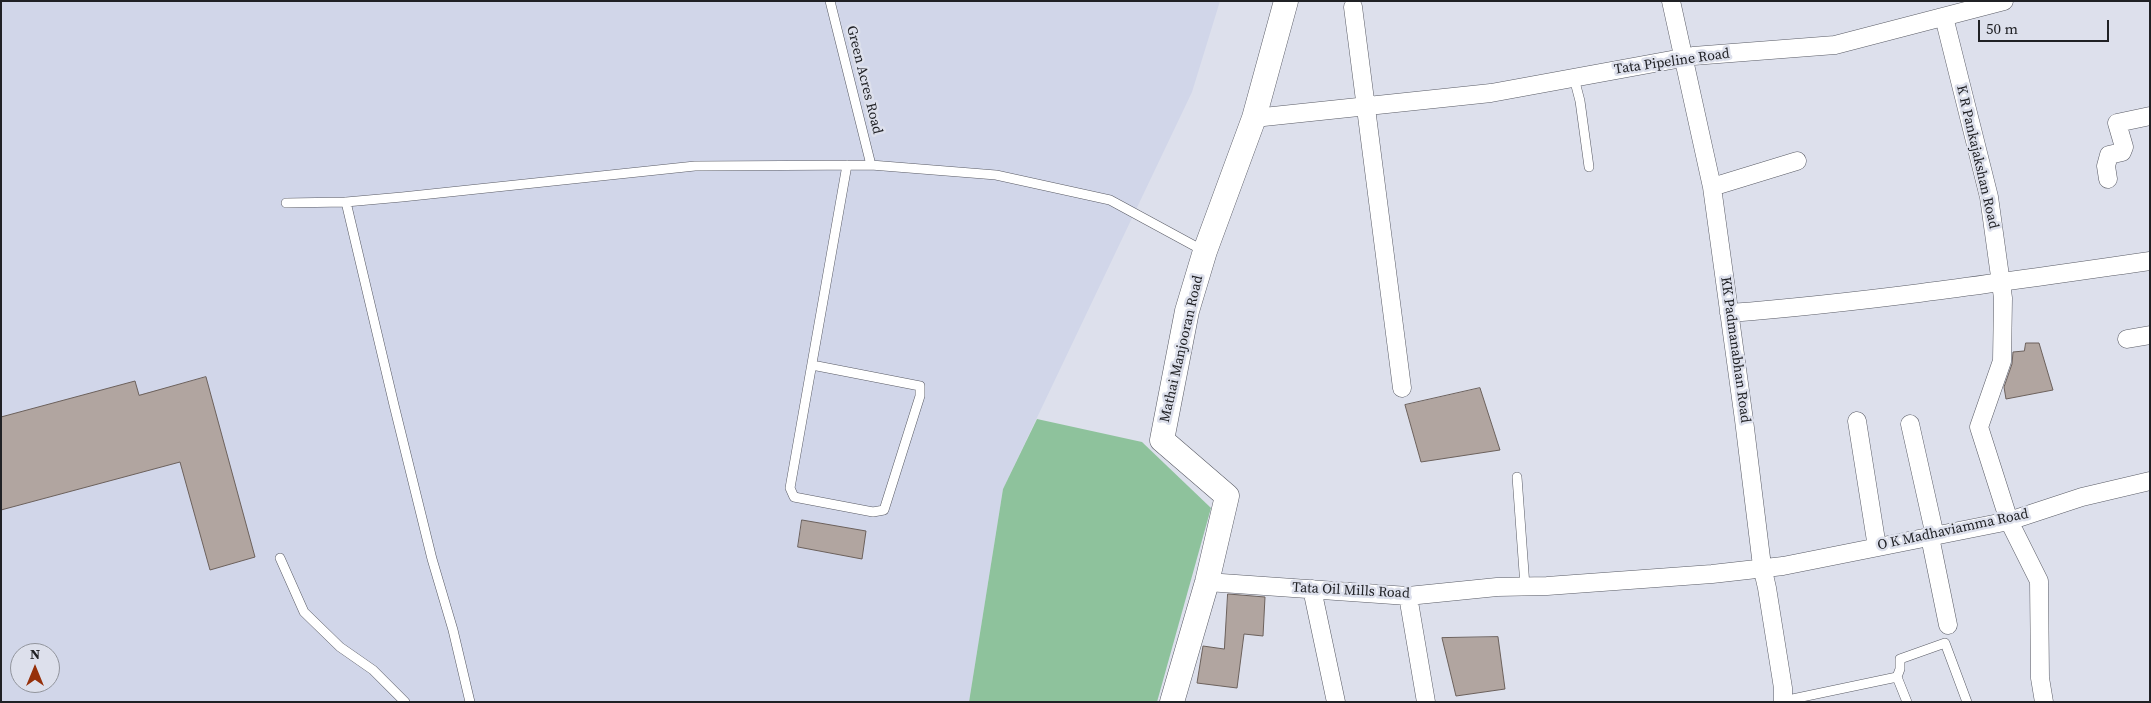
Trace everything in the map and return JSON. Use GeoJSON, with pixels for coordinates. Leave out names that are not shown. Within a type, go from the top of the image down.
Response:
{"type":"FeatureCollection","features":[{"type":"Feature","properties":{"kind":"street","name":"Mathai Manjooran Road"},"geometry":{"type":"LineString","coordinates":[[1172,702],[1207,582],[1227,496],[1162,440],[1167,404],[1187,311],[1205,251],[1254,118],[1286,1]]}},
{"type":"Feature","properties":{"kind":"street","name":"KK Padmanabhan Road"},"geometry":{"type":"LineString","coordinates":[[1672,1],[1712,187],[1762,567],[1767,588],[1783,701]]}},
{"type":"Feature","properties":{"kind":"street","name":"Tata Pipeline Road"},"geometry":{"type":"LineString","coordinates":[[1254,118],[1491,93],[1684,58],[1835,45],[2004,1]]}},
{"type":"Feature","properties":{"kind":"street"},"geometry":{"type":"LineString","coordinates":[[1353,7],[1402,388]]}},
{"type":"Feature","properties":{"kind":"street","name":"K R Pankajakshan Road"},"geometry":{"type":"LineString","coordinates":[[1944,17],[1989,197],[2003,298],[2002,361],[1978,427],[2009,521],[2039,581],[2040,678],[2044,702]]}},
{"type":"Feature","properties":{"kind":"street"},"geometry":{"type":"LineString","coordinates":[[2108,179],[2106,166],[2108,155],[2122,152],[2124,147],[2117,123],[2150,116]]}},
{"type":"Feature","properties":{"kind":"street"},"geometry":{"type":"LineString","coordinates":[[1712,187],[1797,162]]}},
{"type":"Feature","properties":{"kind":"street"},"geometry":{"type":"LineString","coordinates":[[1730,313],[1810,307],[2150,261]]}},
{"type":"Feature","properties":{"kind":"street"},"geometry":{"type":"LineString","coordinates":[[2128,339],[2150,335]]}},
{"type":"Feature","properties":{"kind":"street"},"geometry":{"type":"LineString","coordinates":[[1857,421],[1877,547]]}},
{"type":"Feature","properties":{"kind":"street"},"geometry":{"type":"LineString","coordinates":[[1910,424],[1948,626]]}},
{"type":"Feature","properties":{"kind":"street","name":"O K Madhaviamma Road"},"geometry":{"type":"LineString","coordinates":[[1783,566],[2009,521],[2082,497],[2150,481]]}},
{"type":"Feature","properties":{"kind":"street","name":"Tata Oil Mills Road"},"geometry":{"type":"LineString","coordinates":[[1207,582],[1408,596],[1497,587],[1712,574],[1783,566]]}},
{"type":"Feature","properties":{"kind":"street"},"geometry":{"type":"LineString","coordinates":[[1312,589],[1336,702]]}},
{"type":"Feature","properties":{"kind":"street"},"geometry":{"type":"LineString","coordinates":[[1408,596],[1426,702]]}},
{"type":"Feature","properties":{"kind":"lane","name":"Green Acres Road"},"geometry":{"type":"LineString","coordinates":[[830,1],[871,165]]}},
{"type":"Feature","properties":{"kind":"lane"},"geometry":{"type":"LineString","coordinates":[[1574,78],[1580,101],[1589,167]]}},
{"type":"Feature","properties":{"kind":"lane"},"geometry":{"type":"LineString","coordinates":[[812,365],[920,386],[920,396],[884,510],[873,512],[794,497],[790,488],[847,165]]}},
{"type":"Feature","properties":{"kind":"lane"},"geometry":{"type":"LineString","coordinates":[[286,203],[346,202],[695,166],[871,165],[996,175],[1110,200],[1205,251]]}},
{"type":"Feature","properties":{"kind":"lane"},"geometry":{"type":"LineString","coordinates":[[346,202],[432,559],[453,630],[470,702]]}},
{"type":"Feature","properties":{"kind":"lane"},"geometry":{"type":"LineString","coordinates":[[1517,477],[1525,586]]}},
{"type":"Feature","properties":{"kind":"lane"},"geometry":{"type":"LineString","coordinates":[[280,558],[304,612],[340,647],[373,670],[405,702]]}},
{"type":"Feature","properties":{"kind":"lane"},"geometry":{"type":"LineString","coordinates":[[1907,702],[1897,677],[1900,669],[1900,659],[1945,643],[1967,702]]}},
{"type":"Feature","properties":{"kind":"lane"},"geometry":{"type":"LineString","coordinates":[[1783,701],[1897,677]]}},
{"type":"Feature","properties":{"kind":"shaded area"},"geometry":{"type":"Polygon","coordinates":[[[1,1],[1220,1],[1192,92],[1003,489],[969,702],[1,702],[1,1]]]}},
{"type":"Feature","properties":{"kind":"green space"},"geometry":{"type":"Polygon","coordinates":[[[1037,419],[1142,442],[1211,508],[1157,702],[969,702],[1003,489],[1037,419]]]}},
{"type":"Feature","properties":{"kind":"building"},"geometry":{"type":"Polygon","coordinates":[[[2026,343],[2039,343],[2053,390],[2006,399],[2004,387],[2012,364],[2013,352],[2024,351],[2026,343]]]}},
{"type":"Feature","properties":{"kind":"building"},"geometry":{"type":"Polygon","coordinates":[[[206,377],[255,557],[210,570],[180,462],[1,510],[1,417],[135,381],[139,395],[206,377]]]}},
{"type":"Feature","properties":{"kind":"building"},"geometry":{"type":"Polygon","coordinates":[[[1480,388],[1500,450],[1421,462],[1405,405],[1480,388]]]}},
{"type":"Feature","properties":{"kind":"building"},"geometry":{"type":"Polygon","coordinates":[[[802,520],[866,531],[862,559],[798,547],[802,520]]]}},
{"type":"Feature","properties":{"kind":"building"},"geometry":{"type":"Polygon","coordinates":[[[1228,594],[1265,597],[1263,636],[1244,634],[1237,688],[1197,683],[1203,646],[1224,649],[1228,594]]]}},
{"type":"Feature","properties":{"kind":"building"},"geometry":{"type":"Polygon","coordinates":[[[1498,637],[1505,689],[1456,696],[1442,638],[1498,637]]]}}]}
